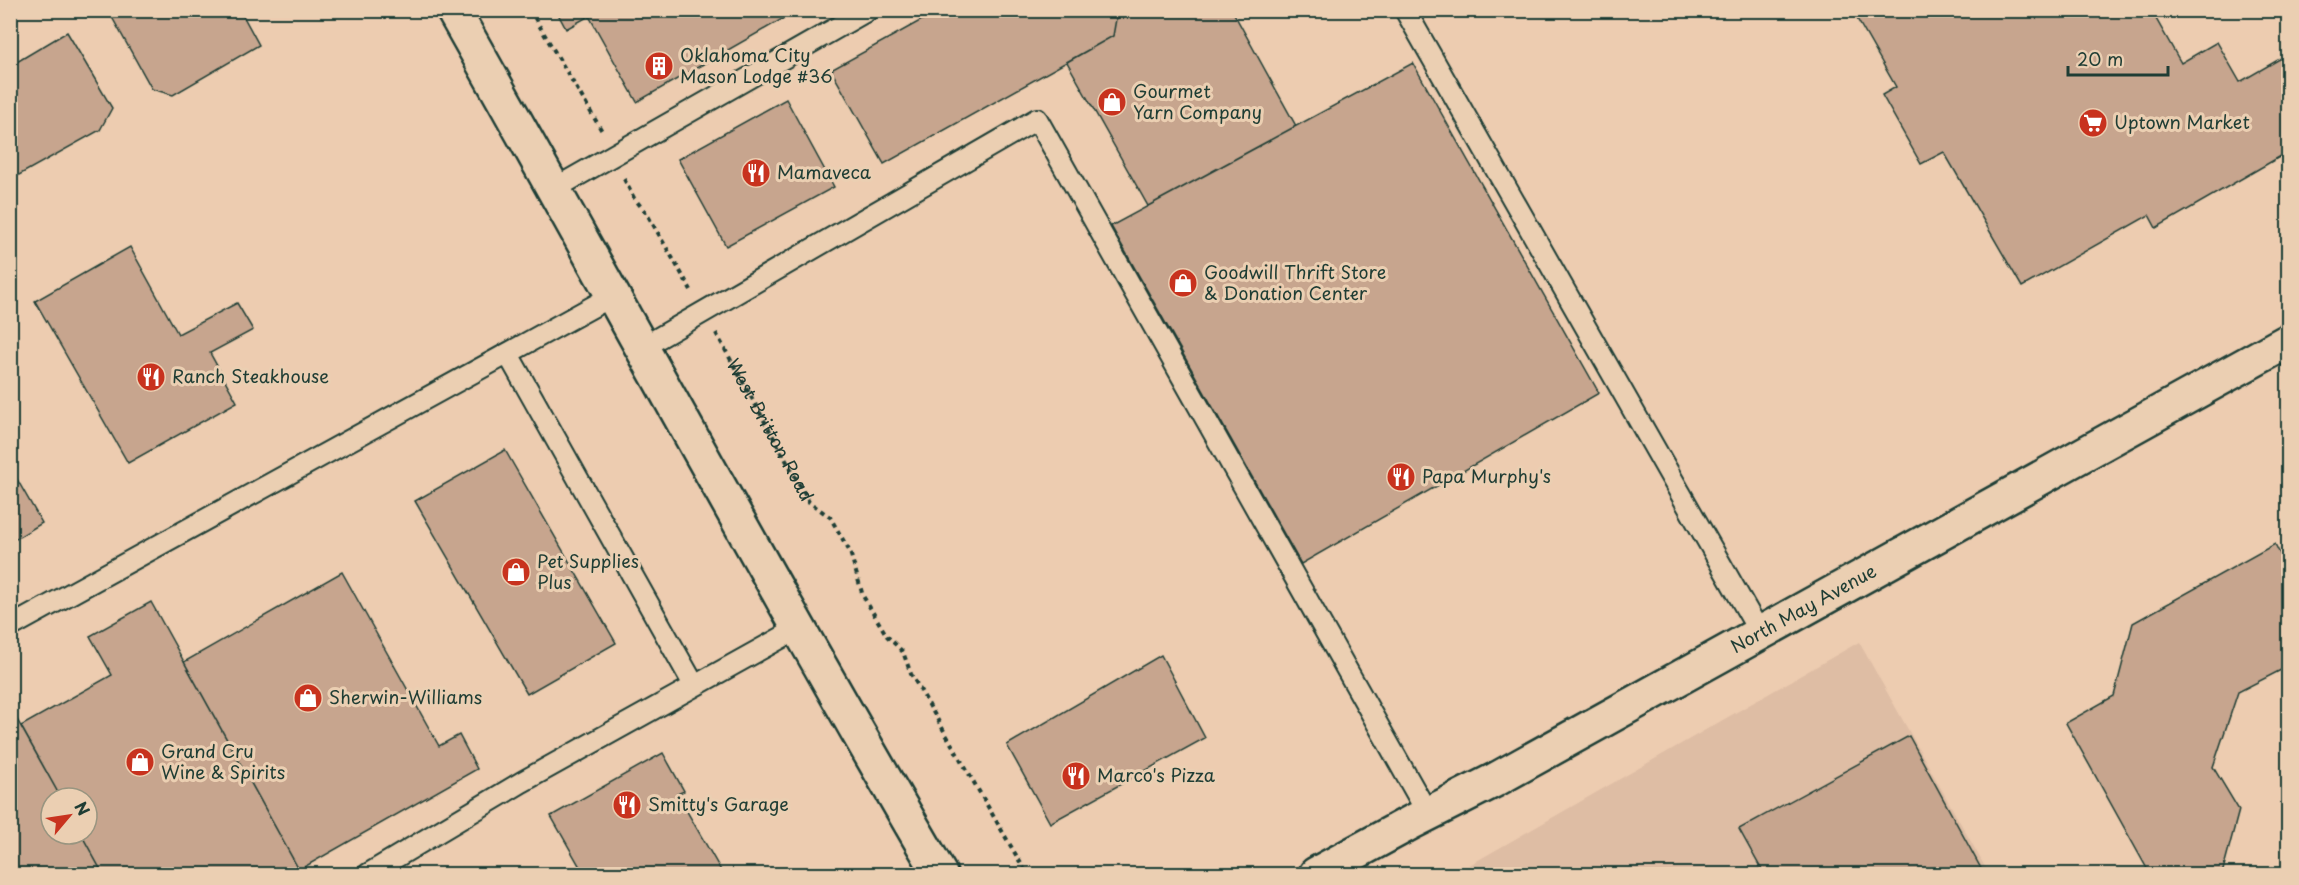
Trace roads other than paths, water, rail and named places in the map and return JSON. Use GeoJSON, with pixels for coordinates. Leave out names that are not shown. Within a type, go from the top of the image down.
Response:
{"type":"FeatureCollection","features":[{"type":"Feature","properties":{"kind":"main road"},"geometry":{"type":"LineString","coordinates":[[453,10],[643,347],[797,629],[940,874]]}},
{"type":"Feature","properties":{"kind":"main road","name":"North May Avenue"},"geometry":{"type":"LineString","coordinates":[[1316,874],[1495,780],[2289,341]]}},
{"type":"Feature","properties":{"kind":"lane"},"geometry":{"type":"LineString","coordinates":[[554,189],[868,10]]}},
{"type":"Feature","properties":{"kind":"lane"},"geometry":{"type":"LineString","coordinates":[[1405,10],[1760,633]]}},
{"type":"Feature","properties":{"kind":"lane"},"geometry":{"type":"LineString","coordinates":[[643,347],[1036,119],[1428,814]]}},
{"type":"Feature","properties":{"kind":"lane"},"geometry":{"type":"LineString","coordinates":[[10,627],[614,295]]}},
{"type":"Feature","properties":{"kind":"lane"},"geometry":{"type":"LineString","coordinates":[[508,354],[694,685]]}},
{"type":"Feature","properties":{"kind":"lane"},"geometry":{"type":"LineString","coordinates":[[368,874],[522,782],[797,629]]}},
{"type":"Feature","properties":{"kind":"place","name":"Oklahoma City Mason Lodge #36"},"geometry":{"type":"Point","coordinates":[659,66]}},
{"type":"Feature","properties":{"kind":"place","name":"Gourmet Yarn Company"},"geometry":{"type":"Point","coordinates":[1112,102]}},
{"type":"Feature","properties":{"kind":"place","name":"Uptown Market"},"geometry":{"type":"Point","coordinates":[2093,123]}},
{"type":"Feature","properties":{"kind":"place","name":"Mamaveca"},"geometry":{"type":"Point","coordinates":[756,173]}},
{"type":"Feature","properties":{"kind":"place","name":"Goodwill Thrift Store & Donation Center"},"geometry":{"type":"Point","coordinates":[1183,283]}},
{"type":"Feature","properties":{"kind":"place","name":"Ranch Steakhouse"},"geometry":{"type":"Point","coordinates":[151,377]}},
{"type":"Feature","properties":{"kind":"place","name":"Papa Murphy's"},"geometry":{"type":"Point","coordinates":[1401,477]}},
{"type":"Feature","properties":{"kind":"place","name":"Pet Supplies Plus"},"geometry":{"type":"Point","coordinates":[516,572]}},
{"type":"Feature","properties":{"kind":"place","name":"Sherwin-Williams"},"geometry":{"type":"Point","coordinates":[308,698]}},
{"type":"Feature","properties":{"kind":"place","name":"Grand Cru Wine & Spirits"},"geometry":{"type":"Point","coordinates":[140,762]}},
{"type":"Feature","properties":{"kind":"place","name":"Marco's Pizza"},"geometry":{"type":"Point","coordinates":[1076,776]}},
{"type":"Feature","properties":{"kind":"place","name":"Smitty's Garage"},"geometry":{"type":"Point","coordinates":[627,805]}}]}
